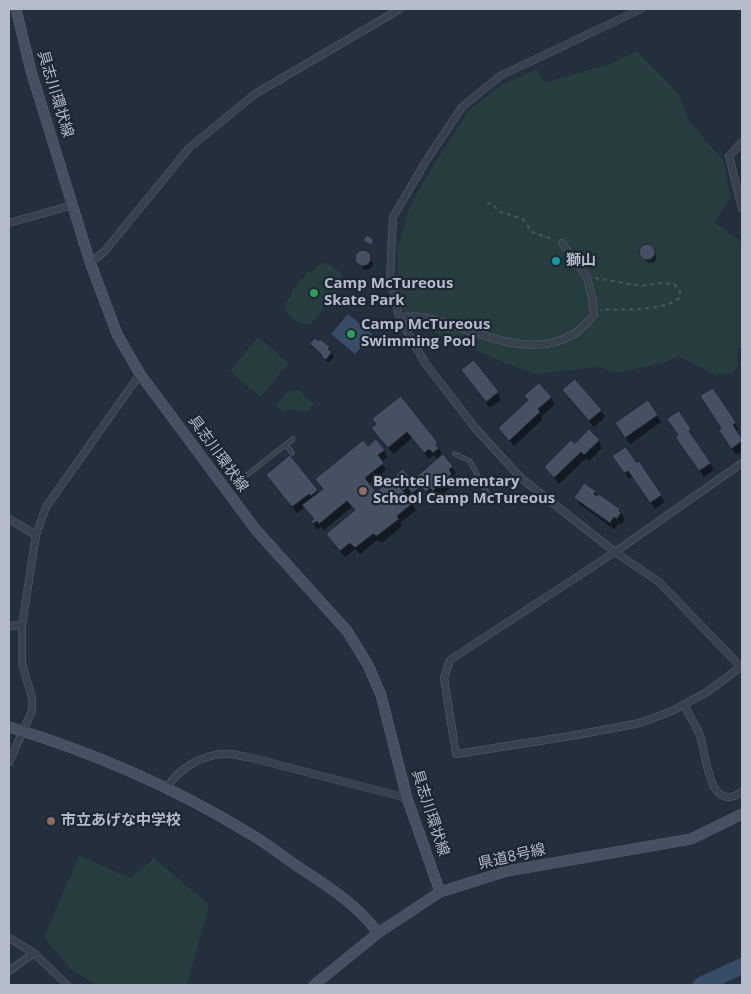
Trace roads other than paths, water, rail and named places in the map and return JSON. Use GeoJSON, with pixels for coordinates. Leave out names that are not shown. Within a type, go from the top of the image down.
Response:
{"type":"FeatureCollection","features":[{"type":"Feature","properties":{"kind":"main road","name":"具志川環状線"},"geometry":{"type":"LineString","coordinates":[[16,9],[31,71],[90,262],[117,334],[140,374],[256,530],[347,631],[368,666],[381,695],[407,798],[440,892]]}},
{"type":"Feature","properties":{"kind":"main road"},"geometry":{"type":"LineString","coordinates":[[9,727],[112,762],[167,788],[248,832],[323,883],[364,915],[378,934]]}},
{"type":"Feature","properties":{"kind":"main road","name":"県道8号線"},"geometry":{"type":"LineString","coordinates":[[314,985],[378,934],[440,892],[507,871],[691,839],[742,814]]}},
{"type":"Feature","properties":{"kind":"street"},"geometry":{"type":"LineString","coordinates":[[90,262],[104,252],[189,148],[196,142],[256,94],[400,9]]}},
{"type":"Feature","properties":{"kind":"street"},"geometry":{"type":"LineString","coordinates":[[641,9],[500,76],[462,107],[428,158],[393,217],[390,278],[399,317],[425,363],[476,429],[521,478],[615,552],[659,582],[742,667],[707,692],[684,705],[640,723],[456,754],[444,678],[450,660],[615,552],[742,463]]}},
{"type":"Feature","properties":{"kind":"street"},"geometry":{"type":"LineString","coordinates":[[742,142],[728,156],[742,208]]}},
{"type":"Feature","properties":{"kind":"street"},"geometry":{"type":"LineString","coordinates":[[9,223],[73,205]]}},
{"type":"Feature","properties":{"kind":"street"},"geometry":{"type":"LineString","coordinates":[[399,317],[421,317],[525,345],[554,342],[575,334],[594,315],[587,277],[562,243]]}},
{"type":"Feature","properties":{"kind":"street"},"geometry":{"type":"LineString","coordinates":[[9,762],[32,711],[32,698],[22,663],[22,625],[36,535],[46,507],[140,374]]}},
{"type":"Feature","properties":{"kind":"street"},"geometry":{"type":"LineString","coordinates":[[9,518],[36,535]]}},
{"type":"Feature","properties":{"kind":"street"},"geometry":{"type":"LineString","coordinates":[[9,626],[22,625]]}},
{"type":"Feature","properties":{"kind":"street"},"geometry":{"type":"LineString","coordinates":[[684,705],[700,736],[714,790],[724,796],[734,797],[742,792]]}},
{"type":"Feature","properties":{"kind":"street"},"geometry":{"type":"LineString","coordinates":[[167,788],[183,768],[202,759],[223,754],[248,757],[407,798]]}},
{"type":"Feature","properties":{"kind":"street"},"geometry":{"type":"LineString","coordinates":[[9,938],[34,953],[67,985]]}},
{"type":"Feature","properties":{"kind":"street"},"geometry":{"type":"LineString","coordinates":[[9,971],[34,953]]}},
{"type":"Feature","properties":{"kind":"lane"},"geometry":{"type":"LineString","coordinates":[[243,478],[293,439]]}},
{"type":"Feature","properties":{"kind":"lane"},"geometry":{"type":"LineString","coordinates":[[286,444],[292,452]]}},
{"type":"Feature","properties":{"kind":"lane"},"geometry":{"type":"LineString","coordinates":[[455,454],[470,460],[487,493]]}},
{"type":"Feature","properties":{"kind":"water","name":"Camp McTureous Swimming Pool"},"geometry":{"type":"Polygon","coordinates":[[[348,314],[372,334],[355,354],[331,334],[348,314]]]}},
{"type":"Feature","properties":{"kind":"waterway"},"geometry":{"type":"LineString","coordinates":[[701,985],[742,966]]}},
{"type":"Feature","properties":{"kind":"place","name":"獅山"},"geometry":{"type":"Point","coordinates":[556,261]}},
{"type":"Feature","properties":{"kind":"place","name":"Camp McTureous Skate Park"},"geometry":{"type":"Point","coordinates":[314,293]}},
{"type":"Feature","properties":{"kind":"place","name":"Camp McTureous Swimming Pool"},"geometry":{"type":"Point","coordinates":[351,334]}},
{"type":"Feature","properties":{"kind":"place","name":"Bechtel Elementary School Camp McTureous"},"geometry":{"type":"Point","coordinates":[363,491]}},
{"type":"Feature","properties":{"kind":"place","name":"市立あげな中学校"},"geometry":{"type":"Point","coordinates":[51,821]}}]}
